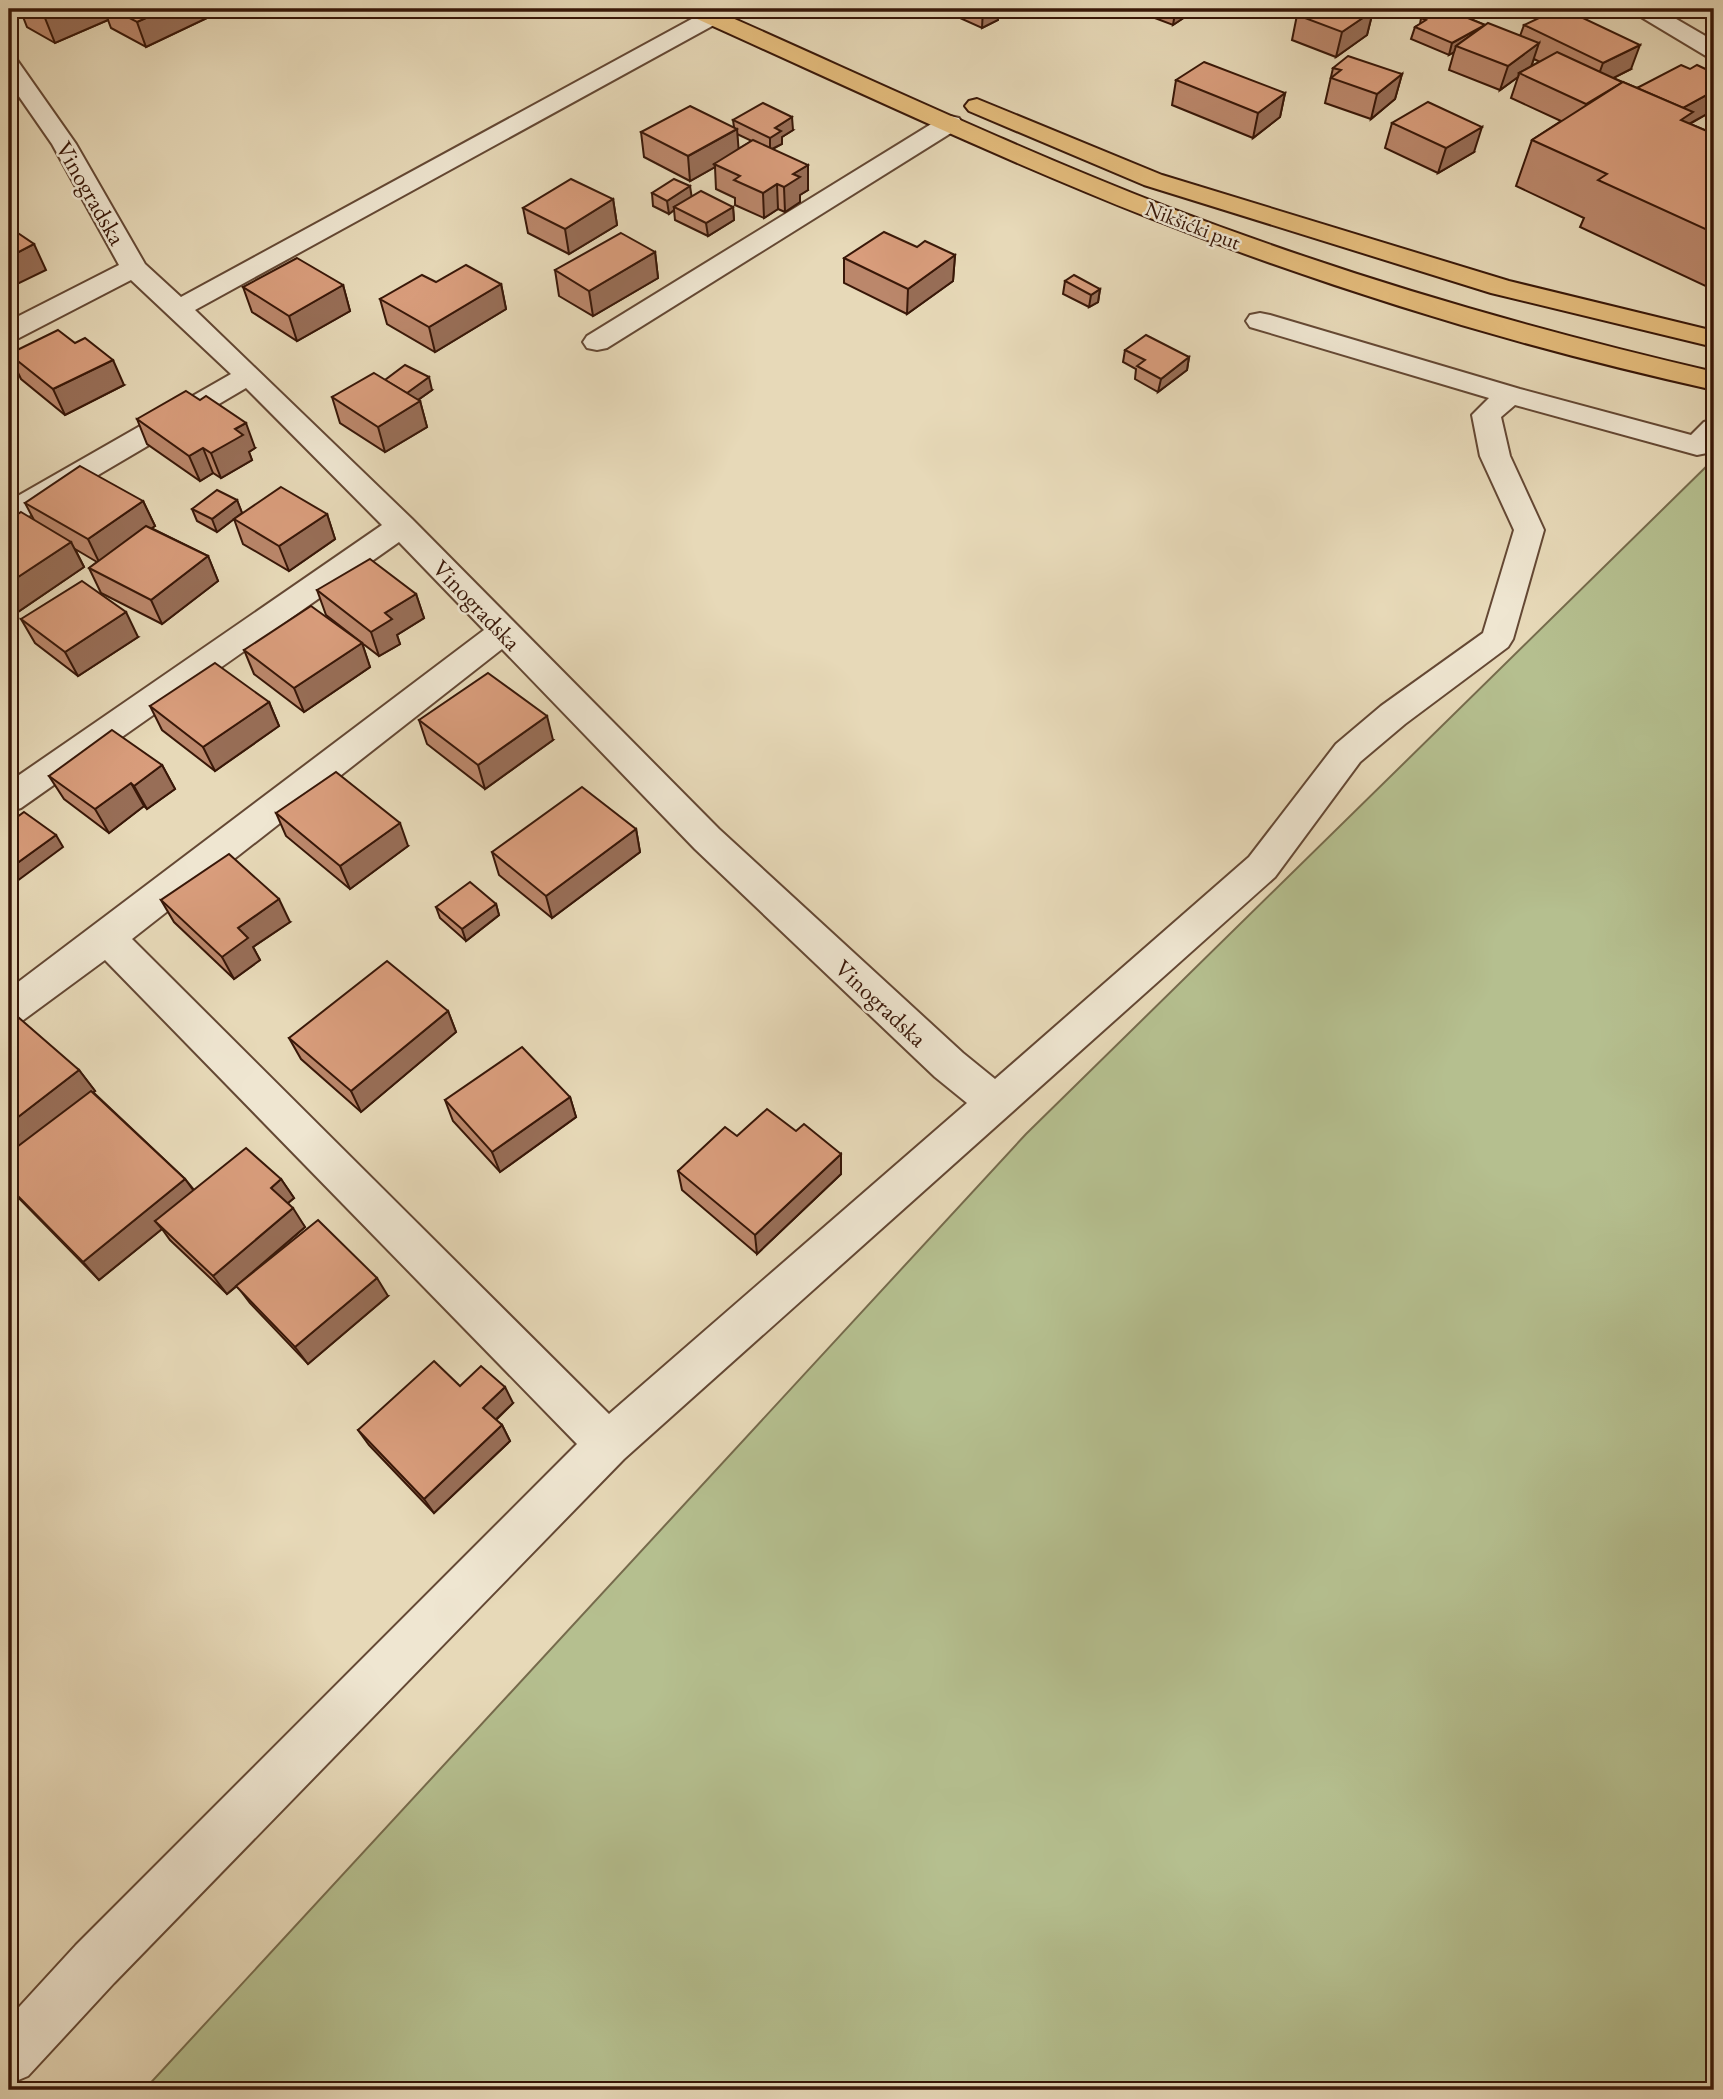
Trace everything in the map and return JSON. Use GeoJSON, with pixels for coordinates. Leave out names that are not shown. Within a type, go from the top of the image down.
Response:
{"type":"FeatureCollection","features":[{"type":"Feature","properties":{"kind":"main road","name":"Nikšićki put"},"geometry":{"type":"LineString","coordinates":[[710,11],[950,123],[1131,201],[1298,262],[1497,324],[1714,381]]}},
{"type":"Feature","properties":{"kind":"main road"},"geometry":{"type":"LineString","coordinates":[[960,99],[1074,149],[1153,180],[1212,199],[1500,287],[1714,340]]}},
{"type":"Feature","properties":{"kind":"street"},"geometry":{"type":"LineString","coordinates":[[1644,9],[1714,51]]}},
{"type":"Feature","properties":{"kind":"street"},"geometry":{"type":"LineString","coordinates":[[180,308],[710,11]]}},
{"type":"Feature","properties":{"kind":"street","name":"Vinogradska"},"geometry":{"type":"LineString","coordinates":[[9,65],[64,144],[134,268],[180,308],[401,526],[502,633],[707,839],[930,1048],[996,1103]]}},
{"type":"Feature","properties":{"kind":"street"},"geometry":{"type":"LineString","coordinates":[[597,342],[950,123]]}},
{"type":"Feature","properties":{"kind":"street"},"geometry":{"type":"LineString","coordinates":[[9,332],[134,268]]}},
{"type":"Feature","properties":{"kind":"street"},"geometry":{"type":"LineString","coordinates":[[1261,321],[1510,395],[1697,446],[1714,428]]}},
{"type":"Feature","properties":{"kind":"street"},"geometry":{"type":"LineString","coordinates":[[9,514],[249,375]]}},
{"type":"Feature","properties":{"kind":"street"},"geometry":{"type":"LineString","coordinates":[[9,2057],[95,1964],[608,1444],[1262,867],[1348,753],[1392,715],[1497,639],[1529,530],[1495,456],[1486,415],[1510,395]]}},
{"type":"Feature","properties":{"kind":"street"},"geometry":{"type":"LineString","coordinates":[[9,799],[401,526]]}},
{"type":"Feature","properties":{"kind":"street"},"geometry":{"type":"LineString","coordinates":[[9,1010],[107,938],[502,633]]}},
{"type":"Feature","properties":{"kind":"street"},"geometry":{"type":"LineString","coordinates":[[107,938],[608,1444]]}},
{"type":"Feature","properties":{"kind":"green space"},"geometry":{"type":"Polygon","coordinates":[[[1714,459],[1714,2090],[144,2090],[1026,1134],[1714,459]]]}},
{"type":"Feature","properties":{"kind":"building"},"geometry":{"type":"Polygon","coordinates":[[[28,9],[67,9],[45,18],[28,9]]]}},
{"type":"Feature","properties":{"kind":"building"},"geometry":{"type":"Polygon","coordinates":[[[112,9],[166,9],[137,22],[112,9]]]}},
{"type":"Feature","properties":{"kind":"building"},"geometry":{"type":"Polygon","coordinates":[[[1164,9],[1181,9],[1175,13],[1164,9]]]}},
{"type":"Feature","properties":{"kind":"building"},"geometry":{"type":"Polygon","coordinates":[[[1306,9],[1373,11],[1342,32],[1297,15],[1306,9]]]}},
{"type":"Feature","properties":{"kind":"building"},"geometry":{"type":"Polygon","coordinates":[[[1437,9],[1446,9],[1485,25],[1452,43],[1415,27],[1426,20],[1421,18],[1437,9]]]}},
{"type":"Feature","properties":{"kind":"building"},"geometry":{"type":"Polygon","coordinates":[[[1558,9],[1564,9],[1640,45],[1603,63],[1524,25],[1558,9]]]}},
{"type":"Feature","properties":{"kind":"building"},"geometry":{"type":"Polygon","coordinates":[[[1488,23],[1539,43],[1508,66],[1456,46],[1488,23]]]}},
{"type":"Feature","properties":{"kind":"building"},"geometry":{"type":"Polygon","coordinates":[[[1557,52],[1622,82],[1586,104],[1519,73],[1557,52]]]}},
{"type":"Feature","properties":{"kind":"building"},"geometry":{"type":"Polygon","coordinates":[[[1348,56],[1402,74],[1377,94],[1331,78],[1341,70],[1333,68],[1348,56]]]}},
{"type":"Feature","properties":{"kind":"building"},"geometry":{"type":"Polygon","coordinates":[[[1204,62],[1285,93],[1258,113],[1176,80],[1204,62]]]}},
{"type":"Feature","properties":{"kind":"building"},"geometry":{"type":"Polygon","coordinates":[[[1681,65],[1690,69],[1697,65],[1714,73],[1714,91],[1683,108],[1637,88],[1681,65]]]}},
{"type":"Feature","properties":{"kind":"building"},"geometry":{"type":"Polygon","coordinates":[[[1623,82],[1693,112],[1681,120],[1714,134],[1714,233],[1598,180],[1607,174],[1532,140],[1623,82]]]}},
{"type":"Feature","properties":{"kind":"building"},"geometry":{"type":"Polygon","coordinates":[[[1428,102],[1482,127],[1446,148],[1392,123],[1428,102]]]}},
{"type":"Feature","properties":{"kind":"building"},"geometry":{"type":"Polygon","coordinates":[[[763,103],[792,117],[775,128],[781,131],[770,138],[733,120],[763,103]]]}},
{"type":"Feature","properties":{"kind":"building"},"geometry":{"type":"Polygon","coordinates":[[[690,106],[737,129],[688,156],[641,132],[690,106]]]}},
{"type":"Feature","properties":{"kind":"building"},"geometry":{"type":"Polygon","coordinates":[[[753,140],[808,165],[793,174],[800,177],[784,187],[777,184],[763,193],[734,180],[740,176],[714,164],[753,140]]]}},
{"type":"Feature","properties":{"kind":"building"},"geometry":{"type":"Polygon","coordinates":[[[571,179],[613,199],[565,229],[523,208],[571,179]]]}},
{"type":"Feature","properties":{"kind":"building"},"geometry":{"type":"Polygon","coordinates":[[[674,179],[690,186],[667,201],[652,193],[674,179]]]}},
{"type":"Feature","properties":{"kind":"building"},"geometry":{"type":"Polygon","coordinates":[[[701,191],[733,207],[706,223],[674,207],[701,191]]]}},
{"type":"Feature","properties":{"kind":"building"},"geometry":{"type":"Polygon","coordinates":[[[9,227],[34,244],[9,257],[9,227]]]}},
{"type":"Feature","properties":{"kind":"building"},"geometry":{"type":"Polygon","coordinates":[[[884,232],[917,247],[925,241],[955,255],[908,289],[844,258],[884,232]]]}},
{"type":"Feature","properties":{"kind":"building"},"geometry":{"type":"Polygon","coordinates":[[[621,233],[655,252],[589,291],[555,270],[621,233]]]}},
{"type":"Feature","properties":{"kind":"building"},"geometry":{"type":"Polygon","coordinates":[[[297,258],[343,285],[289,316],[243,287],[297,258]]]}},
{"type":"Feature","properties":{"kind":"building"},"geometry":{"type":"Polygon","coordinates":[[[466,265],[501,284],[429,327],[380,299],[422,275],[436,282],[466,265]]]}},
{"type":"Feature","properties":{"kind":"building"},"geometry":{"type":"Polygon","coordinates":[[[1074,275],[1100,289],[1091,295],[1065,281],[1074,275]]]}},
{"type":"Feature","properties":{"kind":"building"},"geometry":{"type":"Polygon","coordinates":[[[58,330],[75,343],[85,338],[113,360],[53,389],[9,354],[58,330]]]}},
{"type":"Feature","properties":{"kind":"building"},"geometry":{"type":"Polygon","coordinates":[[[1146,335],[1189,357],[1161,379],[1137,366],[1145,360],[1125,350],[1146,335]]]}},
{"type":"Feature","properties":{"kind":"building"},"geometry":{"type":"Polygon","coordinates":[[[405,365],[429,377],[407,393],[385,380],[405,365]]]}},
{"type":"Feature","properties":{"kind":"building"},"geometry":{"type":"Polygon","coordinates":[[[374,373],[420,401],[378,427],[332,397],[374,373]]]}},
{"type":"Feature","properties":{"kind":"building"},"geometry":{"type":"Polygon","coordinates":[[[186,391],[200,400],[206,396],[246,423],[235,429],[243,435],[211,453],[203,448],[189,456],[137,419],[186,391]]]}},
{"type":"Feature","properties":{"kind":"building"},"geometry":{"type":"Polygon","coordinates":[[[80,466],[143,501],[88,539],[25,503],[80,466]]]}},
{"type":"Feature","properties":{"kind":"building"},"geometry":{"type":"Polygon","coordinates":[[[281,487],[327,514],[279,546],[234,519],[281,487]]]}},
{"type":"Feature","properties":{"kind":"building"},"geometry":{"type":"Polygon","coordinates":[[[217,490],[237,500],[212,519],[192,509],[217,490]]]}},
{"type":"Feature","properties":{"kind":"building"},"geometry":{"type":"Polygon","coordinates":[[[21,512],[71,542],[9,583],[9,520],[21,512]]]}},
{"type":"Feature","properties":{"kind":"building"},"geometry":{"type":"Polygon","coordinates":[[[146,526],[208,556],[151,600],[89,568],[146,526]]]}},
{"type":"Feature","properties":{"kind":"building"},"geometry":{"type":"Polygon","coordinates":[[[370,559],[416,594],[385,613],[392,619],[371,632],[317,590],[370,559]]]}},
{"type":"Feature","properties":{"kind":"building"},"geometry":{"type":"Polygon","coordinates":[[[82,581],[126,612],[65,652],[21,619],[82,581]]]}},
{"type":"Feature","properties":{"kind":"building"},"geometry":{"type":"Polygon","coordinates":[[[311,606],[362,643],[294,688],[244,650],[311,606]]]}},
{"type":"Feature","properties":{"kind":"building"},"geometry":{"type":"Polygon","coordinates":[[[215,663],[269,702],[203,747],[150,706],[215,663]]]}},
{"type":"Feature","properties":{"kind":"building"},"geometry":{"type":"Polygon","coordinates":[[[488,673],[547,716],[478,765],[419,720],[488,673]]]}},
{"type":"Feature","properties":{"kind":"building"},"geometry":{"type":"Polygon","coordinates":[[[112,730],[162,765],[134,786],[131,783],[95,809],[49,776],[112,730]]]}},
{"type":"Feature","properties":{"kind":"building"},"geometry":{"type":"Polygon","coordinates":[[[336,772],[400,823],[340,866],[276,813],[336,772]]]}},
{"type":"Feature","properties":{"kind":"building"},"geometry":{"type":"Polygon","coordinates":[[[582,787],[636,829],[546,896],[492,852],[582,787]]]}},
{"type":"Feature","properties":{"kind":"building"},"geometry":{"type":"Polygon","coordinates":[[[24,812],[56,835],[9,869],[9,823],[24,812]]]}},
{"type":"Feature","properties":{"kind":"building"},"geometry":{"type":"Polygon","coordinates":[[[229,854],[279,899],[238,928],[248,938],[222,957],[161,900],[229,854]]]}},
{"type":"Feature","properties":{"kind":"building"},"geometry":{"type":"Polygon","coordinates":[[[470,882],[496,904],[462,929],[436,907],[470,882]]]}},
{"type":"Feature","properties":{"kind":"building"},"geometry":{"type":"Polygon","coordinates":[[[387,961],[448,1011],[351,1091],[289,1038],[387,961]]]}},
{"type":"Feature","properties":{"kind":"building"},"geometry":{"type":"Polygon","coordinates":[[[18,1017],[79,1070],[9,1124],[9,1024],[18,1017]]]}},
{"type":"Feature","properties":{"kind":"building"},"geometry":{"type":"Polygon","coordinates":[[[522,1047],[570,1097],[492,1152],[445,1100],[522,1047]]]}},
{"type":"Feature","properties":{"kind":"building"},"geometry":{"type":"Polygon","coordinates":[[[91,1091],[185,1179],[83,1262],[9,1187],[9,1153],[91,1091]]]}},
{"type":"Feature","properties":{"kind":"building"},"geometry":{"type":"Polygon","coordinates":[[[767,1109],[796,1131],[804,1124],[841,1154],[755,1235],[678,1171],[725,1127],[737,1136],[767,1109]]]}},
{"type":"Feature","properties":{"kind":"building"},"geometry":{"type":"Polygon","coordinates":[[[246,1148],[281,1179],[271,1188],[293,1208],[213,1276],[155,1221],[246,1148]]]}},
{"type":"Feature","properties":{"kind":"building"},"geometry":{"type":"Polygon","coordinates":[[[318,1220],[377,1278],[295,1347],[236,1286],[318,1220]]]}},
{"type":"Feature","properties":{"kind":"building"},"geometry":{"type":"Polygon","coordinates":[[[434,1361],[460,1386],[481,1366],[505,1387],[483,1408],[502,1425],[424,1499],[358,1430],[434,1361]]]}}]}
